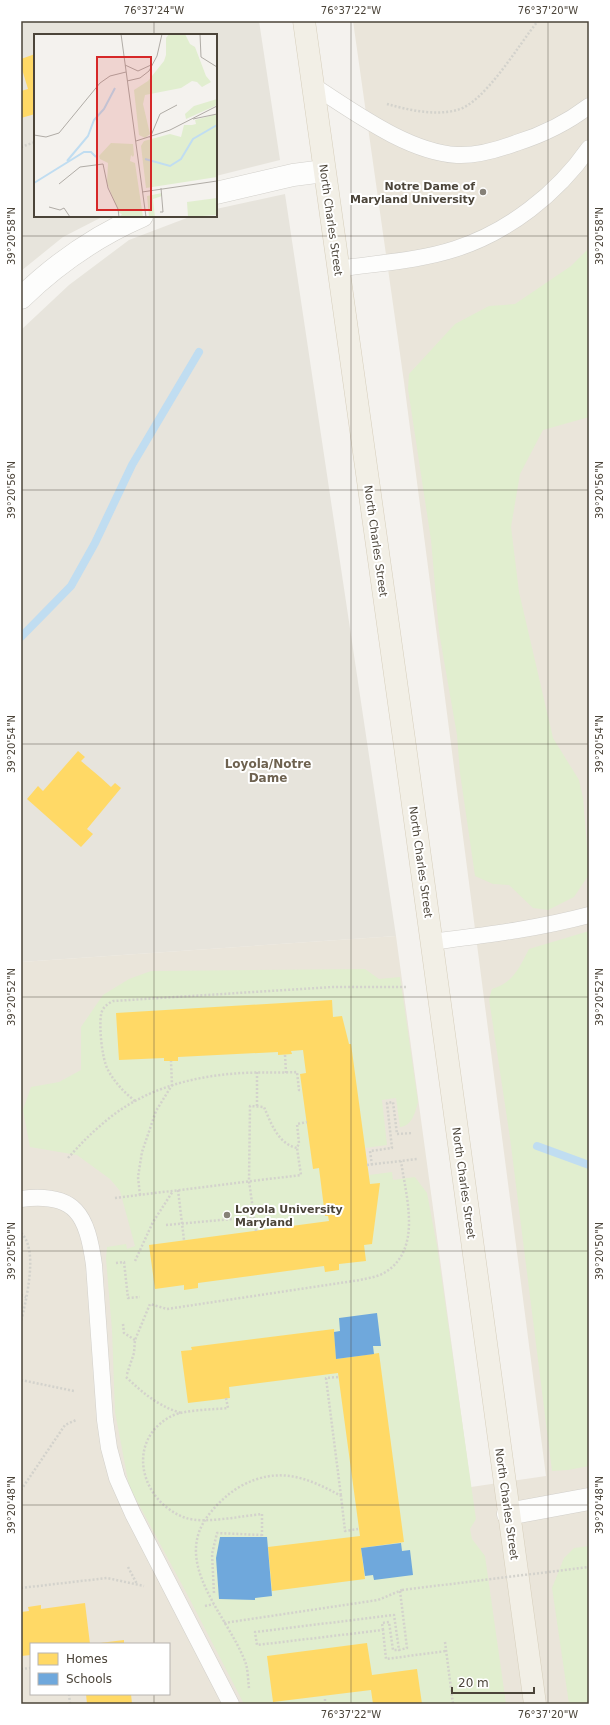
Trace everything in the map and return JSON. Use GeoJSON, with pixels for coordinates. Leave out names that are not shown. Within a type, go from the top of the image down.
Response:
{"type":"FeatureCollection","features":[{"type":"Feature","properties":{"kind":"main road","name":"North Charles Street"},"geometry":{"type":"LineString","coordinates":[[304,21],[534,1704]]}},
{"type":"Feature","properties":{"kind":"street"},"geometry":{"type":"LineString","coordinates":[[217,193],[293,175],[324,171]]}},
{"type":"Feature","properties":{"kind":"street"},"geometry":{"type":"LineString","coordinates":[[21,298],[54,268],[100,236],[140,217]]}},
{"type":"Feature","properties":{"kind":"street"},"geometry":{"type":"LineString","coordinates":[[508,1514],[589,1499]]}},
{"type":"Feature","properties":{"kind":"lane"},"geometry":{"type":"LineString","coordinates":[[312,85],[394,134],[419,146],[438,152],[457,155],[478,154],[526,140],[553,128],[589,106]]}},
{"type":"Feature","properties":{"kind":"lane"},"geometry":{"type":"LineString","coordinates":[[338,269],[454,250],[502,229],[543,198],[564,178],[589,148]]}},
{"type":"Feature","properties":{"kind":"lane"},"geometry":{"type":"LineString","coordinates":[[431,942],[518,931],[555,924],[589,914]]}},
{"type":"Feature","properties":{"kind":"lane"},"geometry":{"type":"LineString","coordinates":[[21,1199],[47,1197],[64,1202],[78,1211],[85,1224],[91,1241],[94,1265],[105,1420],[109,1448],[116,1478],[231,1704]]}},
{"type":"Feature","properties":{"kind":"path"},"geometry":{"type":"LineString","coordinates":[[385,104],[400,108],[431,112],[457,110],[467,105],[485,90],[538,21]]}},
{"type":"Feature","properties":{"kind":"path"},"geometry":{"type":"LineString","coordinates":[[21,147],[34,142]]}},
{"type":"Feature","properties":{"kind":"path"},"geometry":{"type":"LineString","coordinates":[[135,1101],[123,1091],[112,1077],[104,1057],[101,1014],[107,1004],[113,1001],[332,987],[406,987]]}},
{"type":"Feature","properties":{"kind":"path"},"geometry":{"type":"LineString","coordinates":[[285,1055],[286,1073]]}},
{"type":"Feature","properties":{"kind":"path"},"geometry":{"type":"LineString","coordinates":[[140,1195],[138,1177],[142,1152],[156,1111],[172,1085],[171,1061]]}},
{"type":"Feature","properties":{"kind":"path"},"geometry":{"type":"LineString","coordinates":[[68,1158],[100,1125],[135,1101],[172,1085],[194,1079],[257,1072],[297,1072],[299,1090],[302,1090]]}},
{"type":"Feature","properties":{"kind":"path"},"geometry":{"type":"LineString","coordinates":[[257,1072],[257,1106]]}},
{"type":"Feature","properties":{"kind":"path"},"geometry":{"type":"LineString","coordinates":[[372,1164],[370,1151],[392,1148],[386,1103],[393,1102],[397,1134],[413,1132]]}},
{"type":"Feature","properties":{"kind":"path"},"geometry":{"type":"LineString","coordinates":[[256,1231],[249,1181],[250,1106],[264,1107],[276,1133],[286,1144],[297,1148]]}},
{"type":"Feature","properties":{"kind":"path"},"geometry":{"type":"LineString","coordinates":[[115,1198],[301,1175],[297,1148],[299,1143],[297,1124],[307,1122]]}},
{"type":"Feature","properties":{"kind":"path"},"geometry":{"type":"LineString","coordinates":[[367,1165],[417,1159]]}},
{"type":"Feature","properties":{"kind":"path"},"geometry":{"type":"LineString","coordinates":[[181,1413],[169,1410],[157,1403],[144,1394],[126,1375],[134,1353],[135,1340],[150,1304],[167,1309],[360,1280],[383,1274],[399,1260],[405,1250],[408,1239],[409,1216],[401,1161]]}},
{"type":"Feature","properties":{"kind":"path"},"geometry":{"type":"LineString","coordinates":[[178,1190],[184,1240]]}},
{"type":"Feature","properties":{"kind":"path"},"geometry":{"type":"LineString","coordinates":[[135,1260],[153,1222],[173,1191]]}},
{"type":"Feature","properties":{"kind":"path"},"geometry":{"type":"LineString","coordinates":[[166,1225],[181,1223],[192,1224],[254,1217]]}},
{"type":"Feature","properties":{"kind":"path"},"geometry":{"type":"LineString","coordinates":[[21,1232],[28,1242],[29,1250],[28,1286],[21,1322]]}},
{"type":"Feature","properties":{"kind":"path"},"geometry":{"type":"LineString","coordinates":[[116,1271],[115,1263],[124,1262],[128,1298],[140,1297]]}},
{"type":"Feature","properties":{"kind":"path"},"geometry":{"type":"LineString","coordinates":[[21,1295],[26,1297]]}},
{"type":"Feature","properties":{"kind":"path"},"geometry":{"type":"LineString","coordinates":[[122,1318],[124,1333],[135,1340]]}},
{"type":"Feature","properties":{"kind":"path"},"geometry":{"type":"LineString","coordinates":[[338,1377],[326,1378],[345,1531],[358,1529]]}},
{"type":"Feature","properties":{"kind":"path"},"geometry":{"type":"LineString","coordinates":[[21,1380],[74,1391]]}},
{"type":"Feature","properties":{"kind":"path"},"geometry":{"type":"LineString","coordinates":[[214,1593],[212,1554],[217,1533],[262,1536],[262,1514],[204,1520],[186,1518],[164,1506],[155,1498],[148,1486],[144,1474],[144,1452],[149,1438],[168,1418],[181,1413],[228,1408],[226,1398]]}},
{"type":"Feature","properties":{"kind":"path"},"geometry":{"type":"LineString","coordinates":[[21,1490],[65,1426],[76,1420]]}},
{"type":"Feature","properties":{"kind":"path"},"geometry":{"type":"LineString","coordinates":[[250,1691],[246,1664],[207,1592],[198,1570],[198,1536],[204,1520],[221,1501],[235,1490],[248,1483],[268,1477],[300,1477],[321,1485],[341,1496]]}},
{"type":"Feature","properties":{"kind":"path"},"geometry":{"type":"LineString","coordinates":[[128,1567],[137,1584]]}},
{"type":"Feature","properties":{"kind":"path"},"geometry":{"type":"LineString","coordinates":[[224,1623],[356,1605],[378,1600],[401,1591],[589,1567]]}},
{"type":"Feature","properties":{"kind":"path"},"geometry":{"type":"LineString","coordinates":[[21,1588],[107,1578],[137,1584],[150,1589]]}},
{"type":"Feature","properties":{"kind":"path"},"geometry":{"type":"LineString","coordinates":[[401,1591],[407,1648],[393,1650],[389,1622],[382,1623],[386,1659],[446,1651]]}},
{"type":"Feature","properties":{"kind":"path"},"geometry":{"type":"LineString","coordinates":[[383,1630],[257,1645],[255,1632],[394,1615],[399,1650]]}},
{"type":"Feature","properties":{"kind":"path"},"geometry":{"type":"LineString","coordinates":[[445,1642],[453,1704]]}},
{"type":"Feature","properties":{"kind":"path"},"geometry":{"type":"LineString","coordinates":[[325,1699],[325,1704]]}},
{"type":"Feature","properties":{"kind":"shaded area"},"geometry":{"type":"Polygon","coordinates":[[[21,21],[259,21],[280,160],[217,176],[217,34],[34,34],[34,217],[102,217],[63,237],[21,271],[21,21]]]}},
{"type":"Feature","properties":{"kind":"shaded area","name":"Loyola University Maryland"},"geometry":{"type":"Polygon","coordinates":[[[353,21],[589,21],[589,1704],[21,1704],[21,962],[396,936],[471,1487],[546,1476],[404,382],[353,21]]]}},
{"type":"Feature","properties":{"kind":"shaded area"},"geometry":{"type":"Polygon","coordinates":[[[285,194],[396,936],[21,962],[21,330],[69,285],[129,240],[189,217],[217,217],[217,209],[285,194]]]}},
{"type":"Feature","properties":{"kind":"green space"},"geometry":{"type":"Polygon","coordinates":[[[589,248],[589,417],[543,430],[520,474],[511,527],[519,592],[553,738],[579,780],[583,798],[589,870],[588,876],[574,897],[548,910],[533,908],[509,885],[493,884],[475,876],[460,773],[457,735],[439,632],[431,540],[408,389],[409,374],[455,324],[489,306],[515,304],[571,266],[589,248]]]}},
{"type":"Feature","properties":{"kind":"green space"},"geometry":{"type":"Polygon","coordinates":[[[589,931],[589,1466],[552,1471],[510,1138],[489,999],[492,989],[506,982],[515,974],[529,949],[589,931]]]}},
{"type":"Feature","properties":{"kind":"green space","name":"Loyola University Maryland"},"geometry":{"type":"Polygon","coordinates":[[[365,969],[379,979],[400,977],[418,1102],[410,1122],[400,1127],[396,1098],[382,1100],[387,1145],[365,1148],[369,1175],[392,1172],[393,1180],[415,1177],[427,1193],[437,1246],[476,1519],[470,1529],[472,1539],[485,1556],[506,1704],[244,1704],[129,1486],[115,1412],[112,1330],[106,1259],[107,1247],[126,1244],[127,1249],[135,1246],[120,1191],[110,1179],[77,1155],[30,1147],[23,1110],[31,1087],[59,1082],[81,1070],[81,1027],[103,995],[129,979],[151,971],[365,969]]]}},
{"type":"Feature","properties":{"kind":"green space"},"geometry":{"type":"Polygon","coordinates":[[[589,1546],[589,1704],[569,1704],[552,1588],[564,1558],[574,1548],[589,1546]]]}},
{"type":"Feature","properties":{"kind":"building: Homes"},"geometry":{"type":"Polygon","coordinates":[[[34,54],[34,114],[21,118],[21,91],[28,89],[21,66],[21,59],[34,54]]]}},
{"type":"Feature","properties":{"kind":"building: Homes"},"geometry":{"type":"Polygon","coordinates":[[[78,751],[85,757],[81,761],[111,787],[115,783],[121,788],[87,829],[93,834],[81,847],[27,799],[38,786],[43,791],[78,751]]]}},
{"type":"Feature","properties":{"kind":"building: Homes"},"geometry":{"type":"Polygon","coordinates":[[[332,1000],[333,1017],[342,1016],[349,1044],[351,1044],[370,1184],[380,1183],[372,1244],[364,1245],[366,1261],[339,1264],[339,1270],[325,1272],[324,1266],[198,1283],[198,1288],[184,1290],[184,1285],[155,1289],[149,1245],[329,1221],[328,1216],[325,1216],[319,1168],[313,1169],[300,1074],[306,1073],[303,1050],[291,1051],[292,1054],[278,1055],[278,1052],[178,1057],[178,1061],[164,1061],[164,1058],[119,1060],[116,1013],[332,1000]]]}},
{"type":"Feature","properties":{"kind":"building: Homes"},"geometry":{"type":"Polygon","coordinates":[[[334,1329],[336,1359],[379,1353],[404,1542],[361,1548],[365,1579],[272,1591],[268,1547],[360,1536],[338,1373],[229,1387],[230,1398],[188,1403],[181,1351],[192,1350],[191,1347],[334,1329]]]}},
{"type":"Feature","properties":{"kind":"building: Homes"},"geometry":{"type":"Polygon","coordinates":[[[85,1603],[90,1643],[30,1643],[30,1655],[21,1656],[21,1612],[29,1611],[28,1607],[41,1605],[41,1609],[85,1603]]]}},
{"type":"Feature","properties":{"kind":"building: Homes"},"geometry":{"type":"Polygon","coordinates":[[[124,1640],[124,1643],[100,1643],[124,1640]]]}},
{"type":"Feature","properties":{"kind":"building: Homes"},"geometry":{"type":"Polygon","coordinates":[[[367,1643],[372,1675],[417,1669],[422,1704],[373,1704],[371,1690],[273,1702],[267,1656],[367,1643]]]}},
{"type":"Feature","properties":{"kind":"building: Homes"},"geometry":{"type":"Polygon","coordinates":[[[86,1695],[131,1695],[132,1704],[87,1704],[86,1695]]]}},
{"type":"Feature","properties":{"kind":"building: Schools"},"geometry":{"type":"Polygon","coordinates":[[[377,1313],[381,1346],[373,1346],[374,1354],[336,1359],[334,1332],[340,1331],[339,1318],[377,1313]]]}},
{"type":"Feature","properties":{"kind":"building: Schools"},"geometry":{"type":"Polygon","coordinates":[[[220,1537],[267,1537],[272,1596],[255,1598],[255,1600],[219,1599],[216,1558],[220,1537]]]}},
{"type":"Feature","properties":{"kind":"building: Schools"},"geometry":{"type":"Polygon","coordinates":[[[401,1543],[402,1551],[410,1550],[413,1575],[374,1580],[373,1575],[365,1576],[361,1548],[401,1543]]]}},
{"type":"Feature","properties":{"kind":"waterway"},"geometry":{"type":"LineString","coordinates":[[21,637],[71,586],[95,543],[132,465],[199,352]]}},
{"type":"Feature","properties":{"kind":"waterway"},"geometry":{"type":"LineString","coordinates":[[537,1146],[589,1165]]}},
{"type":"Feature","properties":{"kind":"place","name":"Notre Dame of Maryland University"},"geometry":{"type":"Point","coordinates":[483,192]}},
{"type":"Feature","properties":{"kind":"place","name":"Loyola University Maryland"},"geometry":{"type":"Point","coordinates":[227,1215]}},
{"type":"Feature","properties":{"kind":"district","name":"Loyola/Notre Dame"},"geometry":{"type":"Point","coordinates":[268,771]}}]}
